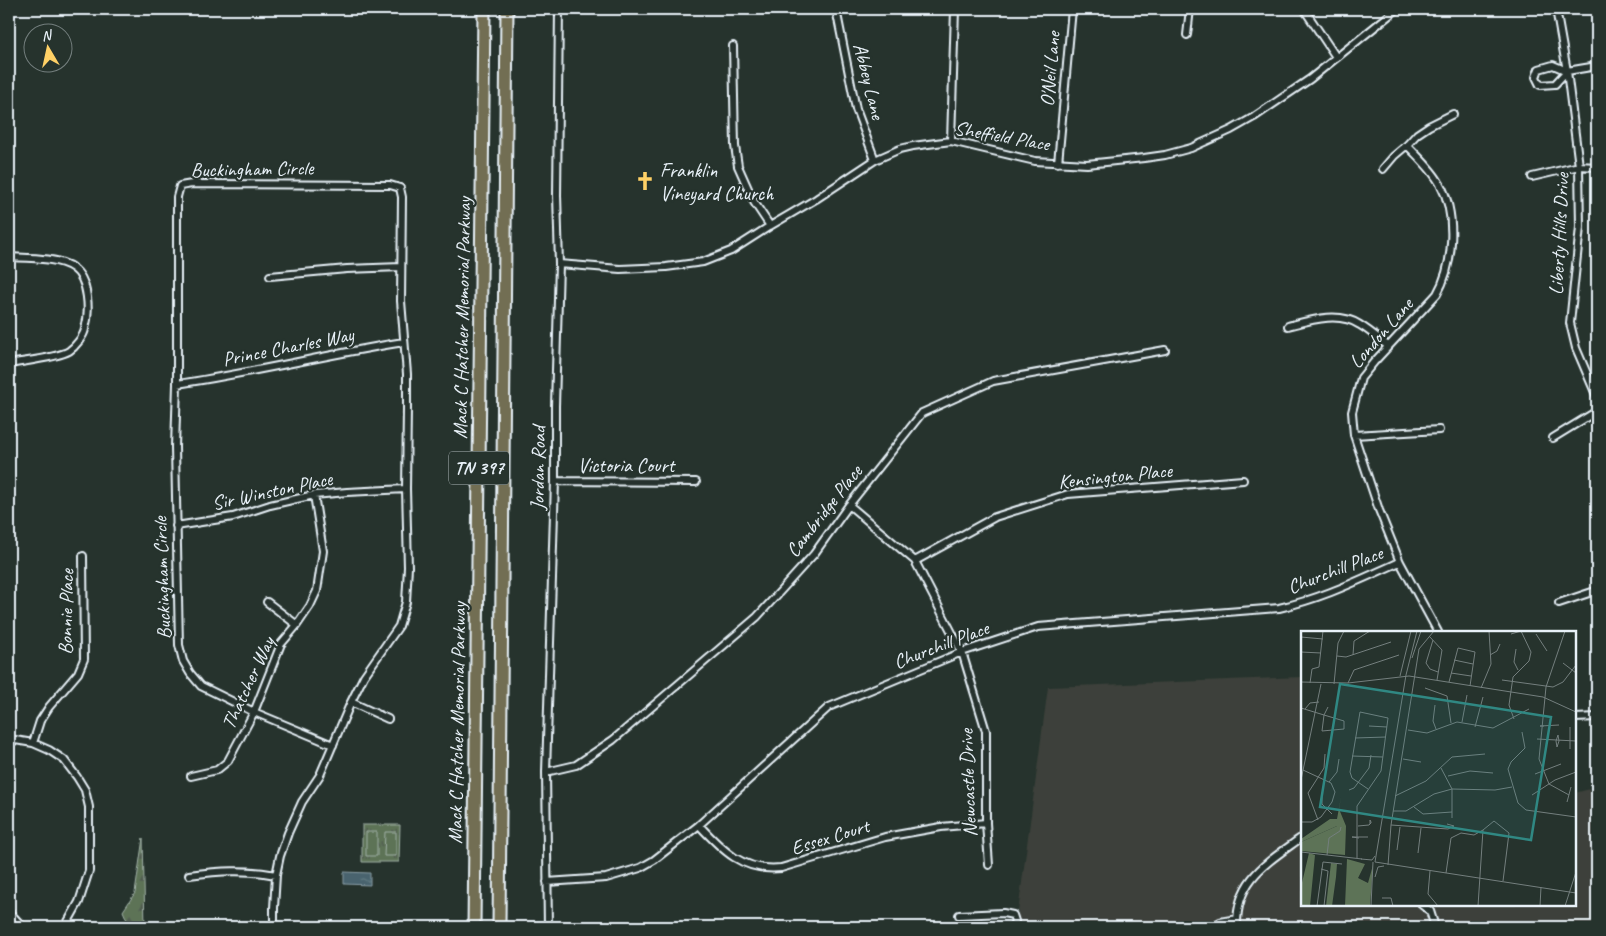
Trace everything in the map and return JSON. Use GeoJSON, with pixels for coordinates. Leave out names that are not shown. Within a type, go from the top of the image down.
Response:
{"type":"FeatureCollection","features":[{"type":"Feature","properties":{"kind":"highway","name":"Mack C Hatcher Memorial Parkway"},"geometry":{"type":"LineString","coordinates":[[474,927],[484,9]]}},
{"type":"Feature","properties":{"kind":"highway","name":"Mack C Hatcher Memorial Parkway"},"geometry":{"type":"LineString","coordinates":[[499,927],[507,9]]}},
{"type":"Feature","properties":{"kind":"street","name":"Jordan Road"},"geometry":{"type":"LineString","coordinates":[[548,927],[546,772],[555,481],[559,264],[557,195],[559,9]]}},
{"type":"Feature","properties":{"kind":"street","name":"Abbey Lane"},"geometry":{"type":"LineString","coordinates":[[836,9],[856,109],[875,160]]}},
{"type":"Feature","properties":{"kind":"street"},"geometry":{"type":"LineString","coordinates":[[951,141],[955,9]]}},
{"type":"Feature","properties":{"kind":"street","name":"O'Neil Lane"},"geometry":{"type":"LineString","coordinates":[[1058,163],[1072,9]]}},
{"type":"Feature","properties":{"kind":"street"},"geometry":{"type":"LineString","coordinates":[[1187,35],[1190,9]]}},
{"type":"Feature","properties":{"kind":"street"},"geometry":{"type":"LineString","coordinates":[[1304,9],[1336,57]]}},
{"type":"Feature","properties":{"kind":"street","name":"Sheffield Place"},"geometry":{"type":"LineString","coordinates":[[559,264],[620,269],[666,267],[704,262],[731,251],[875,160],[900,149],[913,146],[951,141],[1034,161],[1087,164],[1126,161],[1165,155],[1191,148],[1231,130],[1254,117],[1310,79],[1397,9]]}},
{"type":"Feature","properties":{"kind":"street","name":"Liberty Hills Drive"},"geometry":{"type":"LineString","coordinates":[[1556,9],[1568,71],[1579,166],[1580,227],[1570,323],[1576,348],[1597,397]]}},
{"type":"Feature","properties":{"kind":"street"},"geometry":{"type":"LineString","coordinates":[[733,46],[735,146],[738,166],[754,202],[770,226]]}},
{"type":"Feature","properties":{"kind":"street"},"geometry":{"type":"LineString","coordinates":[[1568,71],[1555,84],[1540,85],[1536,77],[1539,69],[1554,65],[1568,71],[1597,66]]}},
{"type":"Feature","properties":{"kind":"street"},"geometry":{"type":"LineString","coordinates":[[1382,169],[1417,134],[1453,114]]}},
{"type":"Feature","properties":{"kind":"street","name":"London Lane"},"geometry":{"type":"LineString","coordinates":[[1408,145],[1434,176],[1446,195],[1449,210],[1451,247],[1443,283],[1438,294],[1388,346],[1361,378],[1352,412],[1354,435],[1379,510],[1400,562],[1437,631]]}},
{"type":"Feature","properties":{"kind":"street"},"geometry":{"type":"LineString","coordinates":[[1532,177],[1579,166],[1597,167]]}},
{"type":"Feature","properties":{"kind":"street","name":"Buckingham Circle"},"geometry":{"type":"LineString","coordinates":[[274,927],[276,875],[288,833],[302,802],[320,775],[364,676],[399,626],[406,602],[408,567],[406,490],[407,409],[401,301],[402,197],[400,188],[390,185],[192,184],[180,186],[177,197],[175,447],[178,629],[183,661],[201,686],[254,712],[333,745]]}},
{"type":"Feature","properties":{"kind":"street"},"geometry":{"type":"LineString","coordinates":[[9,256],[50,260],[74,268],[81,276],[86,288],[87,308],[85,330],[70,350],[60,354],[9,364]]}},
{"type":"Feature","properties":{"kind":"street"},"geometry":{"type":"LineString","coordinates":[[270,276],[347,269],[401,267]]}},
{"type":"Feature","properties":{"kind":"street"},"geometry":{"type":"LineString","coordinates":[[1288,326],[1318,318],[1340,318],[1359,324],[1388,346]]}},
{"type":"Feature","properties":{"kind":"street","name":"Prince Charles Way"},"geometry":{"type":"LineString","coordinates":[[177,384],[218,378],[339,353],[404,342]]}},
{"type":"Feature","properties":{"kind":"street","name":"Cambridge Place"},"geometry":{"type":"LineString","coordinates":[[546,772],[576,765],[614,740],[757,617],[814,554],[849,505],[922,413],[993,381],[1165,350]]}},
{"type":"Feature","properties":{"kind":"street"},"geometry":{"type":"LineString","coordinates":[[1553,438],[1597,411]]}},
{"type":"Feature","properties":{"kind":"street"},"geometry":{"type":"LineString","coordinates":[[1354,435],[1439,430]]}},
{"type":"Feature","properties":{"kind":"street","name":"Kensington Place"},"geometry":{"type":"LineString","coordinates":[[915,561],[995,516],[1068,494],[1243,480]]}},
{"type":"Feature","properties":{"kind":"street","name":"Victoria Court"},"geometry":{"type":"LineString","coordinates":[[555,481],[696,482]]}},
{"type":"Feature","properties":{"kind":"street","name":"Sir Winston Place"},"geometry":{"type":"LineString","coordinates":[[176,526],[233,516],[314,495],[406,490]]}},
{"type":"Feature","properties":{"kind":"street","name":"Thatcher Way"},"geometry":{"type":"LineString","coordinates":[[191,776],[217,770],[228,761],[254,712],[281,644],[298,625],[317,591],[321,572],[322,551],[314,495]]}},
{"type":"Feature","properties":{"kind":"street","name":"Newcastle Drive"},"geometry":{"type":"LineString","coordinates":[[849,505],[915,561],[962,652],[986,731],[986,823],[989,865]]}},
{"type":"Feature","properties":{"kind":"street","name":"Bonnie Place"},"geometry":{"type":"LineString","coordinates":[[33,743],[40,721],[49,707],[78,673],[84,659],[83,556]]}},
{"type":"Feature","properties":{"kind":"street","name":"Churchill Place"},"geometry":{"type":"LineString","coordinates":[[547,882],[606,878],[640,868],[654,860],[699,825],[829,707],[962,652],[1038,627],[1279,608],[1306,602],[1334,592],[1400,562]]}},
{"type":"Feature","properties":{"kind":"street"},"geometry":{"type":"LineString","coordinates":[[1559,603],[1595,591],[1597,588]]}},
{"type":"Feature","properties":{"kind":"street"},"geometry":{"type":"LineString","coordinates":[[267,602],[298,625]]}},
{"type":"Feature","properties":{"kind":"street"},"geometry":{"type":"LineString","coordinates":[[351,702],[388,719]]}},
{"type":"Feature","properties":{"kind":"street"},"geometry":{"type":"LineString","coordinates":[[1576,718],[1597,717]]}},
{"type":"Feature","properties":{"kind":"street"},"geometry":{"type":"LineString","coordinates":[[9,739],[33,743],[49,750],[64,760],[85,790],[89,807],[89,871],[79,902],[65,927]]}},
{"type":"Feature","properties":{"kind":"street","name":"Essex Court"},"geometry":{"type":"LineString","coordinates":[[699,825],[734,858],[750,866],[772,869],[885,837],[941,827],[986,823]]}},
{"type":"Feature","properties":{"kind":"street"},"geometry":{"type":"LineString","coordinates":[[1237,927],[1241,895],[1256,871],[1301,839]]}},
{"type":"Feature","properties":{"kind":"street"},"geometry":{"type":"LineString","coordinates":[[189,876],[236,870],[257,871],[276,875]]}},
{"type":"Feature","properties":{"kind":"street"},"geometry":{"type":"LineString","coordinates":[[1423,906],[1430,911],[1435,927]]}},
{"type":"Feature","properties":{"kind":"street"},"geometry":{"type":"LineString","coordinates":[[9,912],[23,927]]}},
{"type":"Feature","properties":{"kind":"street"},"geometry":{"type":"LineString","coordinates":[[958,915],[1010,914],[1014,915],[1015,921],[1012,927]]}},
{"type":"Feature","properties":{"kind":"street"},"geometry":{"type":"LineString","coordinates":[[1214,927],[1220,922],[1237,919]]}},
{"type":"Feature","properties":{"kind":"shaded area"},"geometry":{"type":"Polygon","coordinates":[[[1301,677],[1301,906],[1576,906],[1576,793],[1597,787],[1597,927],[1016,927],[1048,687],[1301,677]]]}},
{"type":"Feature","properties":{"kind":"green space"},"geometry":{"type":"Polygon","coordinates":[[[362,825],[400,825],[399,862],[362,862],[362,825]]]}},
{"type":"Feature","properties":{"kind":"green space"},"geometry":{"type":"Polygon","coordinates":[[[366,832],[377,832],[377,856],[366,856],[366,832]]]}},
{"type":"Feature","properties":{"kind":"green space"},"geometry":{"type":"Polygon","coordinates":[[[385,832],[396,832],[396,856],[384,856],[385,832]]]}},
{"type":"Feature","properties":{"kind":"green space"},"geometry":{"type":"Polygon","coordinates":[[[143,838],[145,927],[130,927],[123,911],[135,893],[143,838]]]}},
{"type":"Feature","properties":{"kind":"water"},"geometry":{"type":"Polygon","coordinates":[[[344,872],[370,873],[370,885],[344,884],[344,872]]]}},
{"type":"Feature","properties":{"kind":"place","name":"Franklin Vineyard Church"},"geometry":{"type":"Point","coordinates":[645,181]}}]}
